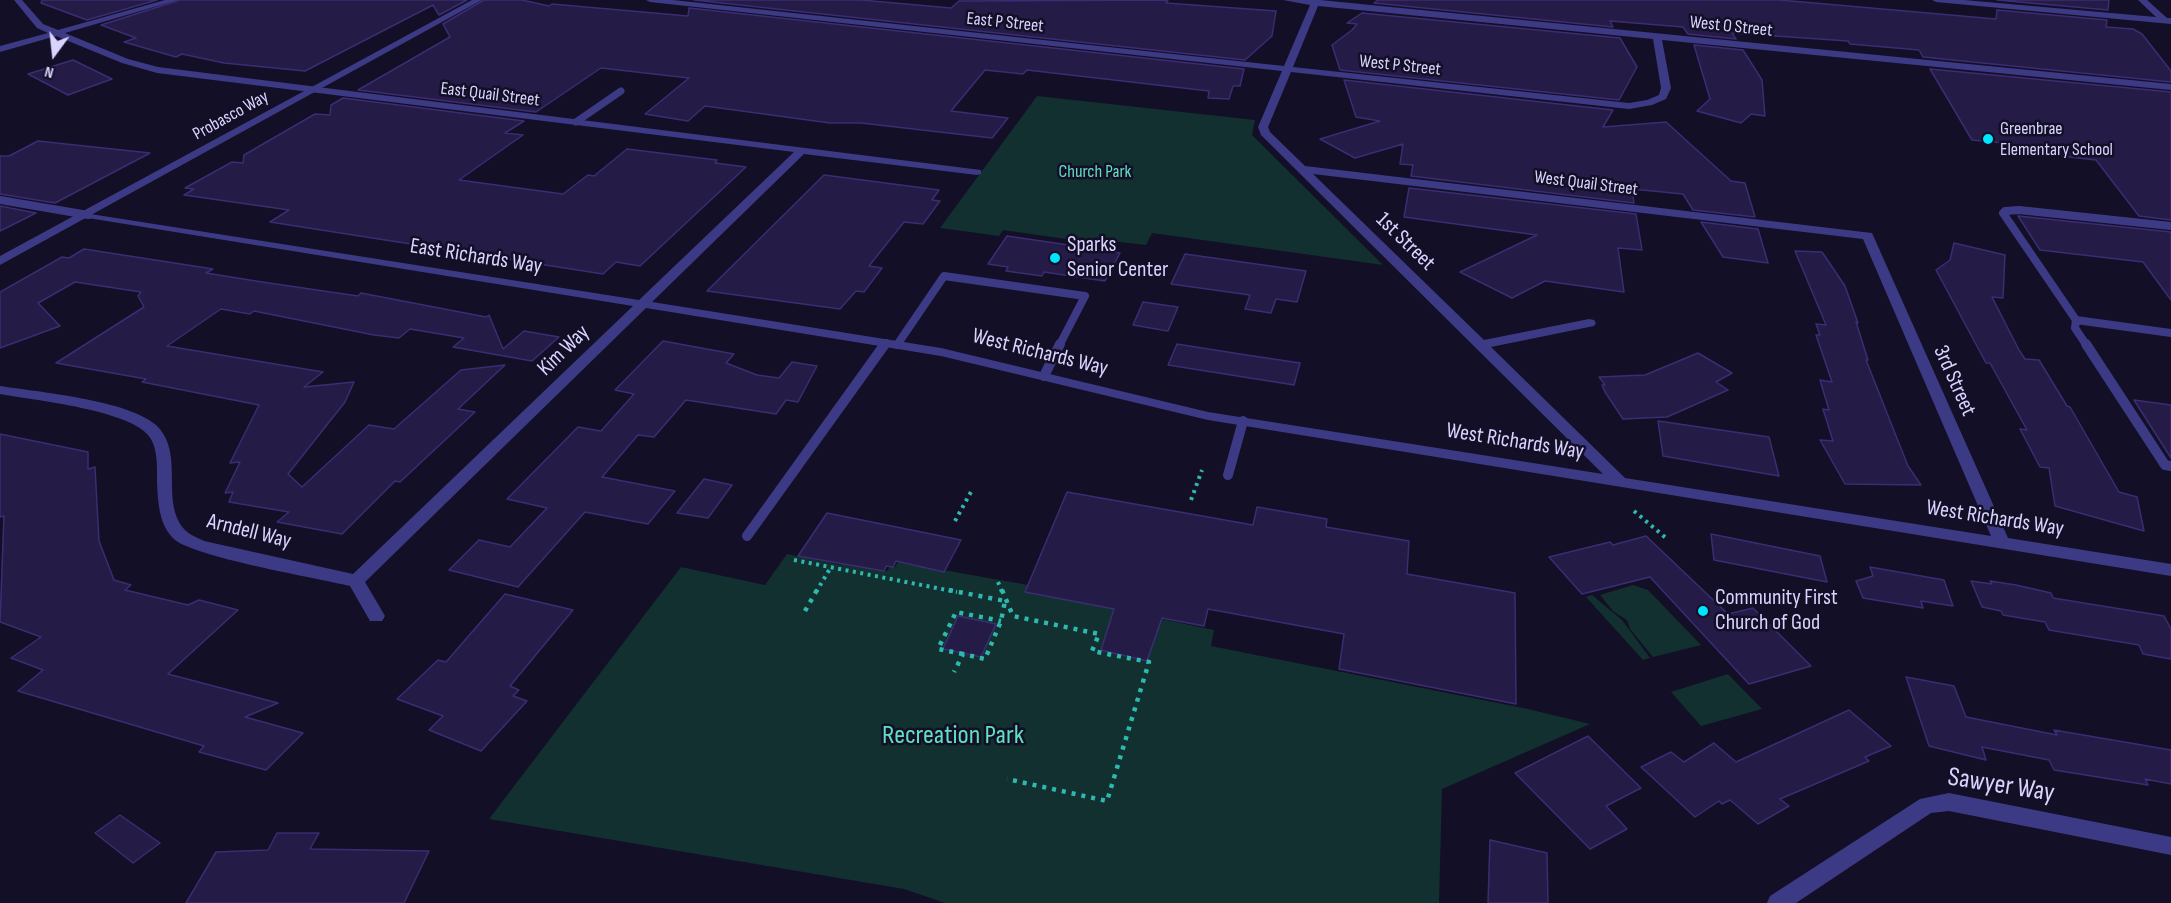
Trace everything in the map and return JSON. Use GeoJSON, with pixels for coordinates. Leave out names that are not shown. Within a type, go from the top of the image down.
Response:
{"type":"FeatureCollection","features":[{"type":"Feature","properties":{"kind":"street","name":"East Quail Street"},"geometry":{"type":"LineString","coordinates":[[18,0],[40,26],[125,61],[157,70],[977,172]]}},
{"type":"Feature","properties":{"kind":"street"},"geometry":{"type":"LineString","coordinates":[[0,49],[174,0]]}},
{"type":"Feature","properties":{"kind":"street","name":"Probasco Way"},"geometry":{"type":"LineString","coordinates":[[0,261],[478,0]]}},
{"type":"Feature","properties":{"kind":"street","name":"East P Street"},"geometry":{"type":"LineString","coordinates":[[650,0],[1070,46]]}},
{"type":"Feature","properties":{"kind":"street","name":"West O Street"},"geometry":{"type":"LineString","coordinates":[[1287,0],[1316,1],[2171,87]]}},
{"type":"Feature","properties":{"kind":"street"},"geometry":{"type":"LineString","coordinates":[[1936,0],[2167,20]]}},
{"type":"Feature","properties":{"kind":"street"},"geometry":{"type":"LineString","coordinates":[[2142,0],[2167,20],[2171,28]]}},
{"type":"Feature","properties":{"kind":"street","name":"1st Street"},"geometry":{"type":"LineString","coordinates":[[1316,1],[1263,127],[1265,133],[1619,481]]}},
{"type":"Feature","properties":{"kind":"street","name":"West P Street"},"geometry":{"type":"LineString","coordinates":[[1070,46],[1629,106],[1649,103],[1663,97],[1666,88],[1657,36]]}},
{"type":"Feature","properties":{"kind":"street","name":"Kim Way"},"geometry":{"type":"LineString","coordinates":[[356,581],[802,150]]}},
{"type":"Feature","properties":{"kind":"street","name":"West Quail Street"},"geometry":{"type":"LineString","coordinates":[[1301,169],[1868,236]]}},
{"type":"Feature","properties":{"kind":"street","name":"East Richards Way"},"geometry":{"type":"LineString","coordinates":[[88,215],[857,338]]}},
{"type":"Feature","properties":{"kind":"street","name":"3rd Street"},"geometry":{"type":"LineString","coordinates":[[1868,236],[2002,543]]}},
{"type":"Feature","properties":{"kind":"street"},"geometry":{"type":"LineString","coordinates":[[1480,345],[1589,323]]}},
{"type":"Feature","properties":{"kind":"street","name":"West Richards Way"},"geometry":{"type":"LineString","coordinates":[[857,338],[1044,376],[1130,399],[1243,421],[2171,570]]}},
{"type":"Feature","properties":{"kind":"street","name":"Arndell Way"},"geometry":{"type":"LineString","coordinates":[[0,390],[114,412],[137,419],[152,430],[160,442],[170,519],[180,534],[200,546],[356,581]]}},
{"type":"Feature","properties":{"kind":"street"},"geometry":{"type":"LineString","coordinates":[[356,581],[376,616]]}},
{"type":"Feature","properties":{"kind":"street","name":"Sawyer Way"},"geometry":{"type":"LineString","coordinates":[[1778,903],[1927,804],[1949,802],[2171,846]]}},
{"type":"Feature","properties":{"kind":"lane"},"geometry":{"type":"LineString","coordinates":[[576,122],[621,91]]}},
{"type":"Feature","properties":{"kind":"lane"},"geometry":{"type":"LineString","coordinates":[[0,200],[88,215]]}},
{"type":"Feature","properties":{"kind":"lane"},"geometry":{"type":"LineString","coordinates":[[2171,226],[2019,210],[2003,213],[2076,320],[2075,328],[2165,465],[2171,466]]}},
{"type":"Feature","properties":{"kind":"lane"},"geometry":{"type":"LineString","coordinates":[[747,536],[944,276],[1085,296],[1044,376]]}},
{"type":"Feature","properties":{"kind":"lane"},"geometry":{"type":"LineString","coordinates":[[2076,320],[2171,333]]}},
{"type":"Feature","properties":{"kind":"lane"},"geometry":{"type":"LineString","coordinates":[[1228,475],[1243,421]]}},
{"type":"Feature","properties":{"kind":"path"},"geometry":{"type":"LineString","coordinates":[[1191,500],[1202,470]]}},
{"type":"Feature","properties":{"kind":"path"},"geometry":{"type":"LineString","coordinates":[[955,521],[972,490]]}},
{"type":"Feature","properties":{"kind":"path"},"geometry":{"type":"LineString","coordinates":[[1634,511],[1666,538]]}},
{"type":"Feature","properties":{"kind":"path"},"geometry":{"type":"LineString","coordinates":[[794,560],[1005,601]]}},
{"type":"Feature","properties":{"kind":"path"},"geometry":{"type":"LineString","coordinates":[[805,611],[831,567]]}},
{"type":"Feature","properties":{"kind":"path"},"geometry":{"type":"LineString","coordinates":[[998,582],[1013,616],[1099,634],[1092,651],[1149,662],[1107,801],[1007,779]]}},
{"type":"Feature","properties":{"kind":"path"},"geometry":{"type":"LineString","coordinates":[[1001,621],[956,612],[938,649],[985,659],[1001,621],[1005,601]]}},
{"type":"Feature","properties":{"kind":"path"},"geometry":{"type":"LineString","coordinates":[[954,672],[963,654]]}},
{"type":"Feature","properties":{"kind":"green space","name":"Church Park"},"geometry":{"type":"Polygon","coordinates":[[[1037,96],[1255,120],[1252,135],[1383,265],[1152,233],[1146,245],[1111,241],[1101,244],[1003,230],[999,236],[940,228],[1037,96]]]}},
{"type":"Feature","properties":{"kind":"green space","name":"Recreation Park"},"geometry":{"type":"Polygon","coordinates":[[[848,552],[853,564],[887,571],[890,567],[895,567],[898,562],[1028,585],[1027,591],[1214,630],[1211,646],[1528,709],[1590,724],[1442,789],[1439,903],[945,903],[904,889],[489,819],[681,567],[765,585],[787,554],[841,565],[848,552]]]}},
{"type":"Feature","properties":{"kind":"green space"},"geometry":{"type":"Polygon","coordinates":[[[1633,585],[1648,590],[1701,645],[1653,657],[1630,629],[1627,620],[1614,612],[1600,595],[1633,585]]]}},
{"type":"Feature","properties":{"kind":"green space"},"geometry":{"type":"Polygon","coordinates":[[[1592,595],[1622,620],[1650,658],[1643,660],[1586,597],[1592,595]]]}},
{"type":"Feature","properties":{"kind":"green space"},"geometry":{"type":"Polygon","coordinates":[[[1728,674],[1762,709],[1701,726],[1671,692],[1728,674]]]}},
{"type":"Feature","properties":{"kind":"building"},"geometry":{"type":"Polygon","coordinates":[[[42,0],[157,0],[87,20],[41,3],[42,0]]]}},
{"type":"Feature","properties":{"kind":"building"},"geometry":{"type":"Polygon","coordinates":[[[180,0],[467,0],[439,15],[433,5],[305,71],[224,63],[182,54],[176,57],[124,42],[136,38],[101,25],[180,0]]]}},
{"type":"Feature","properties":{"kind":"building"},"geometry":{"type":"Polygon","coordinates":[[[484,0],[522,0],[549,6],[552,4],[688,16],[689,8],[1244,69],[1240,86],[1233,86],[1229,99],[1208,98],[1209,91],[1027,70],[1023,74],[985,70],[951,111],[1008,118],[992,138],[861,123],[830,123],[705,106],[688,121],[645,114],[689,78],[601,68],[536,112],[358,90],[450,37],[443,24],[484,0]]]}},
{"type":"Feature","properties":{"kind":"building"},"geometry":{"type":"Polygon","coordinates":[[[694,0],[861,0],[951,8],[959,1],[1168,0],[1166,3],[1276,11],[1272,36],[1245,60],[694,0]]]}},
{"type":"Feature","properties":{"kind":"building"},"geometry":{"type":"Polygon","coordinates":[[[1378,0],[1780,0],[1996,19],[1997,10],[2107,20],[2106,27],[2133,29],[2142,34],[2171,71],[2171,82],[1923,57],[1919,50],[1850,44],[1848,41],[1732,33],[1736,39],[1688,34],[1683,27],[1610,21],[1613,27],[1374,3],[1378,0]]]}},
{"type":"Feature","properties":{"kind":"building"},"geometry":{"type":"Polygon","coordinates":[[[1997,0],[2109,0],[2108,10],[1997,0]]]}},
{"type":"Feature","properties":{"kind":"building"},"geometry":{"type":"Polygon","coordinates":[[[1362,13],[1620,38],[1637,67],[1619,100],[1340,70],[1332,45],[1352,30],[1357,24],[1347,23],[1362,13]]]}},
{"type":"Feature","properties":{"kind":"building"},"geometry":{"type":"Polygon","coordinates":[[[1694,45],[1743,50],[1762,80],[1765,116],[1751,114],[1741,123],[1697,111],[1710,99],[1694,45]]]}},
{"type":"Feature","properties":{"kind":"building"},"geometry":{"type":"Polygon","coordinates":[[[73,60],[112,79],[68,95],[28,74],[73,60]]]}},
{"type":"Feature","properties":{"kind":"building"},"geometry":{"type":"Polygon","coordinates":[[[1930,69],[2171,92],[2171,220],[2139,216],[2096,160],[2009,150],[2004,143],[1972,140],[1930,69]]]}},
{"type":"Feature","properties":{"kind":"building"},"geometry":{"type":"Polygon","coordinates":[[[1344,80],[1613,110],[1603,127],[1666,122],[1731,181],[1745,183],[1755,217],[1693,210],[1683,194],[1632,189],[1634,203],[1411,176],[1413,165],[1400,164],[1403,144],[1355,158],[1320,139],[1380,121],[1356,117],[1344,80]]]}},
{"type":"Feature","properties":{"kind":"building"},"geometry":{"type":"Polygon","coordinates":[[[343,98],[524,121],[505,133],[523,135],[459,180],[563,194],[588,175],[594,176],[627,149],[717,160],[715,163],[746,167],[640,266],[616,262],[603,274],[270,222],[289,210],[184,195],[194,189],[185,188],[232,162],[243,163],[244,155],[315,114],[330,115],[331,105],[343,98]]]}},
{"type":"Feature","properties":{"kind":"building"},"geometry":{"type":"Polygon","coordinates":[[[38,141],[150,153],[55,203],[0,194],[0,156],[9,156],[38,141]]]}},
{"type":"Feature","properties":{"kind":"building"},"geometry":{"type":"Polygon","coordinates":[[[824,175],[939,190],[932,200],[940,201],[923,224],[904,222],[869,266],[882,268],[864,292],[856,291],[840,309],[707,291],[824,175]]]}},
{"type":"Feature","properties":{"kind":"building"},"geometry":{"type":"Polygon","coordinates":[[[1409,188],[1636,214],[1642,250],[1618,248],[1624,292],[1545,281],[1512,298],[1460,272],[1537,235],[1404,217],[1409,188]]]}},
{"type":"Feature","properties":{"kind":"building"},"geometry":{"type":"Polygon","coordinates":[[[0,206],[36,213],[0,231],[0,206]]]}},
{"type":"Feature","properties":{"kind":"building"},"geometry":{"type":"Polygon","coordinates":[[[2018,216],[2171,232],[2171,300],[2143,262],[2040,250],[2018,216]]]}},
{"type":"Feature","properties":{"kind":"building"},"geometry":{"type":"Polygon","coordinates":[[[1701,222],[1758,229],[1768,263],[1723,257],[1701,222]]]}},
{"type":"Feature","properties":{"kind":"building","name":"Sparks Senior Center"},"geometry":{"type":"Polygon","coordinates":[[[1007,236],[1120,253],[1105,281],[1044,272],[1042,276],[1006,271],[1008,267],[988,264],[1007,236]]]}},
{"type":"Feature","properties":{"kind":"building"},"geometry":{"type":"Polygon","coordinates":[[[1954,243],[2005,255],[2003,298],[1992,297],[2019,350],[2025,359],[2039,360],[2067,406],[2070,407],[2119,492],[2137,497],[2144,531],[2055,506],[2049,468],[2040,467],[2020,429],[2027,430],[1990,363],[1986,363],[1936,270],[1950,260],[1954,243]]]}},
{"type":"Feature","properties":{"kind":"building"},"geometry":{"type":"Polygon","coordinates":[[[84,249],[213,269],[206,273],[358,296],[361,293],[486,317],[489,315],[503,349],[524,331],[559,337],[532,361],[453,347],[464,338],[410,329],[399,338],[254,311],[250,314],[221,309],[167,346],[323,372],[304,387],[354,382],[345,402],[288,474],[302,487],[369,425],[394,429],[461,370],[505,365],[458,409],[475,412],[400,482],[395,481],[342,534],[277,522],[289,512],[229,502],[233,492],[225,493],[240,462],[230,463],[259,405],[142,382],[146,379],[56,363],[144,307],[138,296],[141,292],[75,282],[38,303],[60,326],[0,348],[0,292],[62,257],[69,258],[84,249]]]}},
{"type":"Feature","properties":{"kind":"building"},"geometry":{"type":"Polygon","coordinates":[[[1795,251],[1822,252],[1845,286],[1858,323],[1856,322],[1868,360],[1866,360],[1908,466],[1921,485],[1845,484],[1820,440],[1833,441],[1823,409],[1829,410],[1820,380],[1832,382],[1816,335],[1820,335],[1816,324],[1826,325],[1795,251]]]}},
{"type":"Feature","properties":{"kind":"building"},"geometry":{"type":"Polygon","coordinates":[[[1185,254],[1306,271],[1297,302],[1276,299],[1271,313],[1245,309],[1250,295],[1171,284],[1185,254]]]}},
{"type":"Feature","properties":{"kind":"building"},"geometry":{"type":"Polygon","coordinates":[[[1143,302],[1178,307],[1168,331],[1133,325],[1143,302]]]}},
{"type":"Feature","properties":{"kind":"building"},"geometry":{"type":"Polygon","coordinates":[[[663,341],[734,354],[726,363],[757,375],[779,378],[792,362],[817,366],[798,402],[786,400],[776,414],[686,400],[654,437],[638,435],[602,477],[675,491],[648,524],[585,512],[518,587],[449,570],[479,540],[510,547],[547,508],[507,499],[578,427],[601,431],[634,394],[615,390],[663,341]]]}},
{"type":"Feature","properties":{"kind":"building"},"geometry":{"type":"Polygon","coordinates":[[[1177,344],[1300,363],[1294,385],[1168,365],[1177,344]]]}},
{"type":"Feature","properties":{"kind":"building"},"geometry":{"type":"Polygon","coordinates":[[[1698,353],[1732,373],[1716,382],[1728,390],[1667,417],[1623,419],[1605,392],[1602,385],[1605,385],[1599,377],[1645,375],[1698,353]]]}},
{"type":"Feature","properties":{"kind":"building"},"geometry":{"type":"Polygon","coordinates":[[[2134,400],[2171,405],[2171,458],[2134,400]]]}},
{"type":"Feature","properties":{"kind":"building"},"geometry":{"type":"Polygon","coordinates":[[[1658,421],[1769,437],[1779,476],[1663,456],[1658,421]]]}},
{"type":"Feature","properties":{"kind":"building"},"geometry":{"type":"Polygon","coordinates":[[[0,434],[88,452],[88,469],[95,467],[99,541],[114,580],[131,585],[125,590],[188,605],[199,600],[238,610],[168,674],[278,703],[245,717],[303,733],[266,770],[199,752],[204,746],[18,691],[43,670],[11,658],[41,637],[0,622],[4,516],[0,517],[0,434]]]}},
{"type":"Feature","properties":{"kind":"building"},"geometry":{"type":"Polygon","coordinates":[[[704,479],[732,485],[708,518],[677,513],[704,479]]]}},
{"type":"Feature","properties":{"kind":"building"},"geometry":{"type":"Polygon","coordinates":[[[1067,492],[1253,525],[1257,507],[1327,519],[1326,527],[1409,541],[1407,574],[1515,593],[1516,704],[1339,669],[1344,634],[1208,609],[1204,626],[1162,618],[1147,661],[1101,650],[1114,609],[1025,592],[1067,492]]]}},
{"type":"Feature","properties":{"kind":"building"},"geometry":{"type":"Polygon","coordinates":[[[827,513],[961,540],[944,572],[896,561],[893,567],[886,566],[884,571],[798,556],[827,513]]]}},
{"type":"Feature","properties":{"kind":"building"},"geometry":{"type":"Polygon","coordinates":[[[1711,534],[1820,556],[1827,582],[1714,560],[1711,534]]]}},
{"type":"Feature","properties":{"kind":"building","name":"Community First Church of God"},"geometry":{"type":"Polygon","coordinates":[[[1646,536],[1728,614],[1753,608],[1811,666],[1749,684],[1650,577],[1582,594],[1549,557],[1610,542],[1613,545],[1646,536]]]}},
{"type":"Feature","properties":{"kind":"building"},"geometry":{"type":"Polygon","coordinates":[[[1870,567],[1944,580],[1953,606],[1921,601],[1923,608],[1863,598],[1856,581],[1873,576],[1870,567]]]}},
{"type":"Feature","properties":{"kind":"building"},"geometry":{"type":"Polygon","coordinates":[[[1971,581],[2016,585],[2051,593],[2053,598],[2164,616],[2171,629],[2171,659],[2143,654],[2139,645],[2049,630],[2045,622],[2003,615],[2001,611],[1982,607],[1971,581]]]}},
{"type":"Feature","properties":{"kind":"building"},"geometry":{"type":"Polygon","coordinates":[[[505,594],[573,610],[510,686],[519,690],[513,696],[527,701],[481,751],[429,730],[443,716],[397,699],[438,660],[446,662],[505,594]]]}},
{"type":"Feature","properties":{"kind":"building"},"geometry":{"type":"Polygon","coordinates":[[[958,616],[996,624],[981,657],[943,649],[958,616]]]}},
{"type":"Feature","properties":{"kind":"building"},"geometry":{"type":"Polygon","coordinates":[[[1906,677],[1954,686],[1966,717],[2057,735],[2054,730],[2171,750],[2171,784],[2145,779],[2148,785],[2054,770],[2049,760],[1982,747],[1986,760],[1929,746],[1906,677]]]}},
{"type":"Feature","properties":{"kind":"building"},"geometry":{"type":"Polygon","coordinates":[[[1849,710],[1891,746],[1865,757],[1869,761],[1780,799],[1789,806],[1758,824],[1730,800],[1722,804],[1719,801],[1695,817],[1641,767],[1671,752],[1684,762],[1714,743],[1736,762],[1849,710]]]}},
{"type":"Feature","properties":{"kind":"building"},"geometry":{"type":"Polygon","coordinates":[[[1588,736],[1641,788],[1606,806],[1627,829],[1590,849],[1515,773],[1588,736]]]}},
{"type":"Feature","properties":{"kind":"building"},"geometry":{"type":"Polygon","coordinates":[[[120,815],[160,843],[133,863],[95,833],[120,815]]]}},
{"type":"Feature","properties":{"kind":"building"},"geometry":{"type":"Polygon","coordinates":[[[277,833],[319,833],[310,849],[429,851],[404,903],[186,903],[216,852],[268,850],[277,833]]]}},
{"type":"Feature","properties":{"kind":"building"},"geometry":{"type":"Polygon","coordinates":[[[1490,840],[1547,853],[1548,903],[1488,903],[1490,840]]]}},
{"type":"Feature","properties":{"kind":"place","name":"Greenbrae Elementary School"},"geometry":{"type":"Point","coordinates":[1988,139]}},
{"type":"Feature","properties":{"kind":"place","name":"Sparks Senior Center"},"geometry":{"type":"Point","coordinates":[1055,258]}},
{"type":"Feature","properties":{"kind":"place","name":"Community First Church of God"},"geometry":{"type":"Point","coordinates":[1703,611]}}]}
